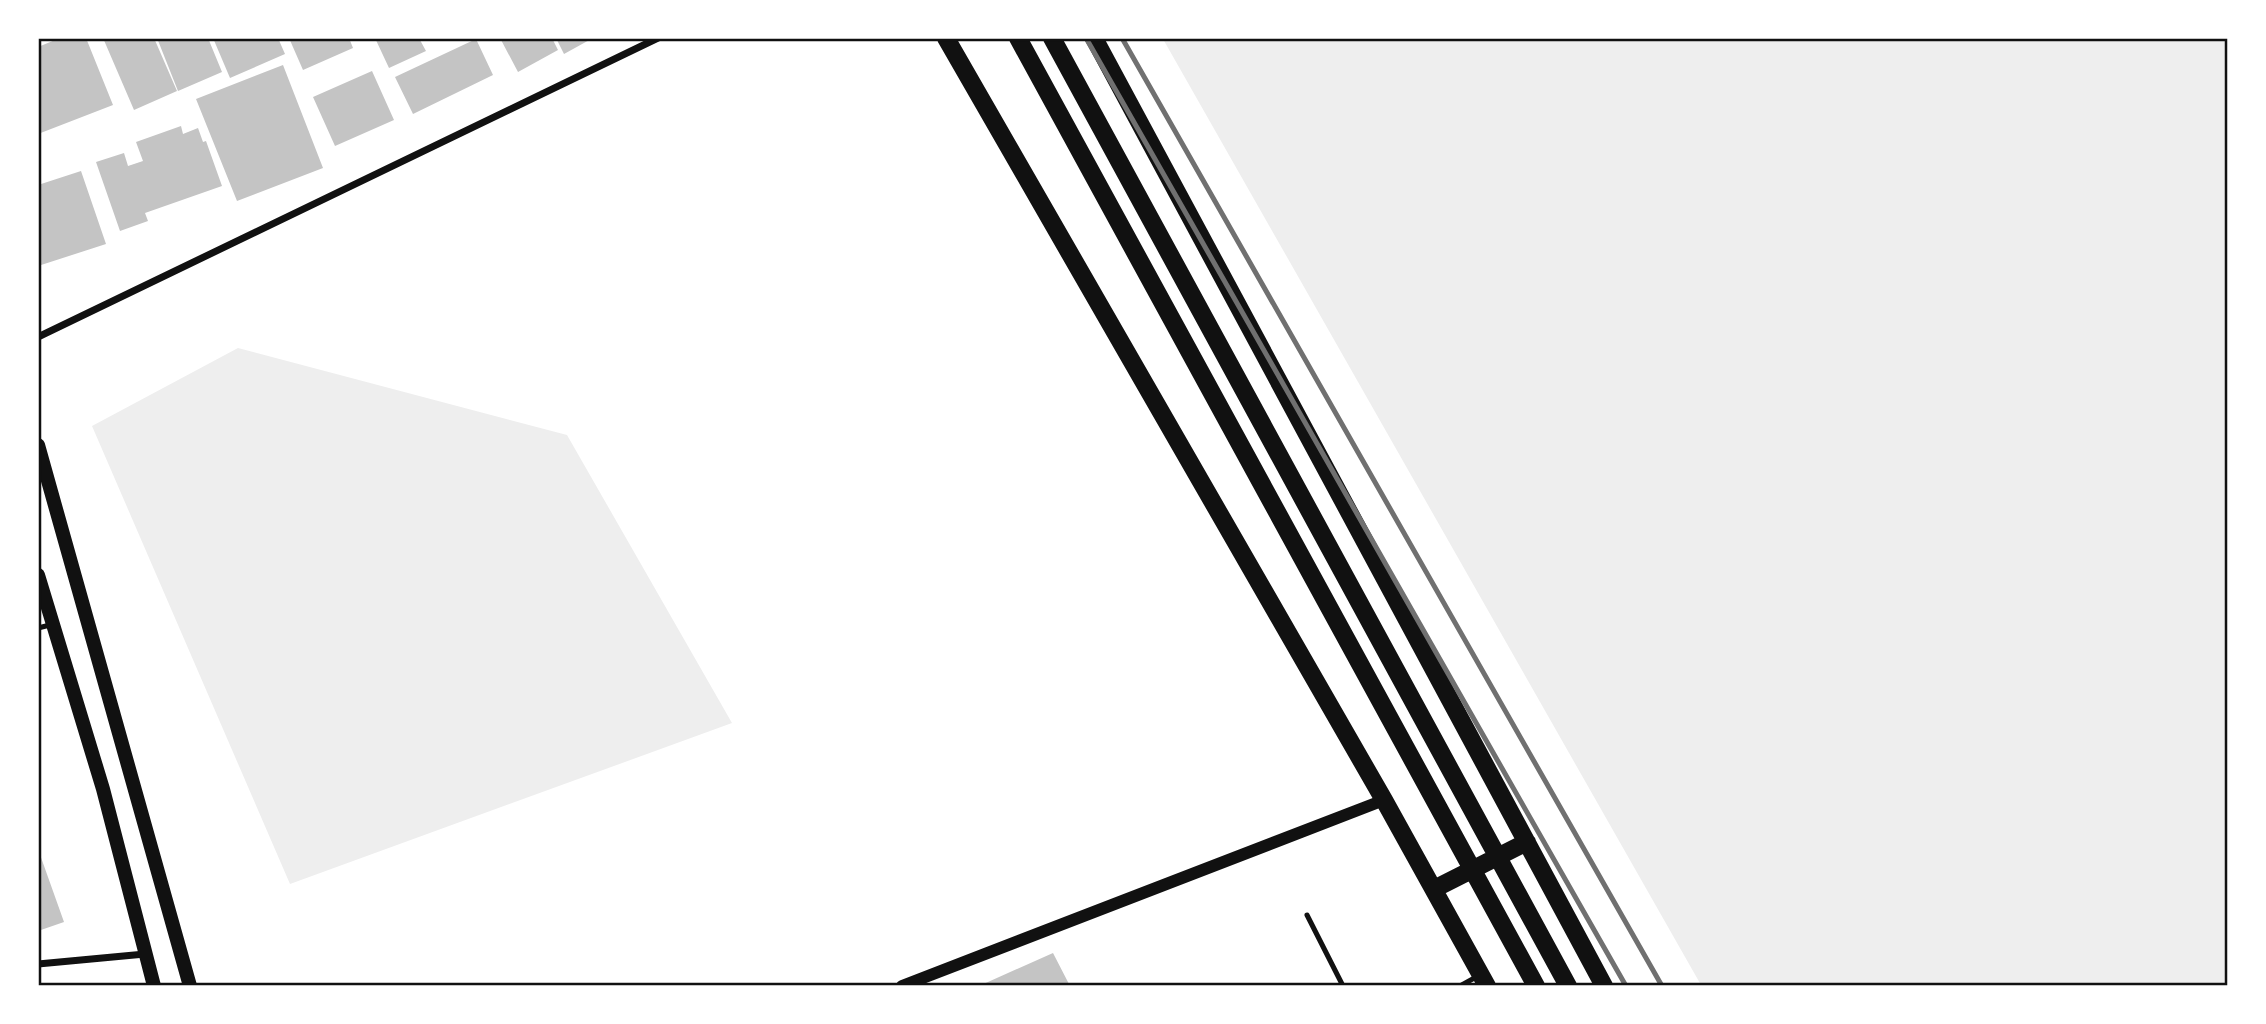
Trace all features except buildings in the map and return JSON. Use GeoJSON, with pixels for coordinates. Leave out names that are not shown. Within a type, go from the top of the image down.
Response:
{"type":"FeatureCollection","features":[{"type":"Feature","properties":{"kind":"main road"},"geometry":{"type":"LineString","coordinates":[[946,38],[1384,800],[1484,980]]}},
{"type":"Feature","properties":{"kind":"main road"},"geometry":{"type":"LineString","coordinates":[[1018,38],[1535,985]]}},
{"type":"Feature","properties":{"kind":"main road"},"geometry":{"type":"LineString","coordinates":[[1052,38],[1568,985]]}},
{"type":"Feature","properties":{"kind":"main road"},"geometry":{"type":"LineString","coordinates":[[1094,38],[1604,985]]}},
{"type":"Feature","properties":{"kind":"main road"},"geometry":{"type":"LineString","coordinates":[[38,445],[190,985]]}},
{"type":"Feature","properties":{"kind":"main road"},"geometry":{"type":"LineString","coordinates":[[38,575],[46,626],[103,789],[153,985]]}},
{"type":"Feature","properties":{"kind":"main road"},"geometry":{"type":"LineString","coordinates":[[1434,890],[1527,842]]}},
{"type":"Feature","properties":{"kind":"street"},"geometry":{"type":"LineString","coordinates":[[38,337],[658,38]]}},
{"type":"Feature","properties":{"kind":"street"},"geometry":{"type":"LineString","coordinates":[[902,985],[1384,800]]}},
{"type":"Feature","properties":{"kind":"street"},"geometry":{"type":"LineString","coordinates":[[38,964],[146,954]]}},
{"type":"Feature","properties":{"kind":"lane"},"geometry":{"type":"LineString","coordinates":[[1307,915],[1343,985]]}},
{"type":"Feature","properties":{"kind":"lane"},"geometry":{"type":"LineString","coordinates":[[1460,985],[1484,980]]}},
{"type":"Feature","properties":{"kind":"shaded area"},"geometry":{"type":"Polygon","coordinates":[[[1163,39],[2227,39],[2227,985],[1701,985],[1163,39]]]}},
{"type":"Feature","properties":{"kind":"shaded area"},"geometry":{"type":"Polygon","coordinates":[[[238,348],[567,435],[732,723],[290,884],[92,426],[238,348]]]}},
{"type":"Feature","properties":{"kind":"railway"},"geometry":{"type":"LineString","coordinates":[[1086,38],[1626,986]]}},
{"type":"Feature","properties":{"kind":"railway"},"geometry":{"type":"LineString","coordinates":[[1122,38],[1662,986]]}}]}
